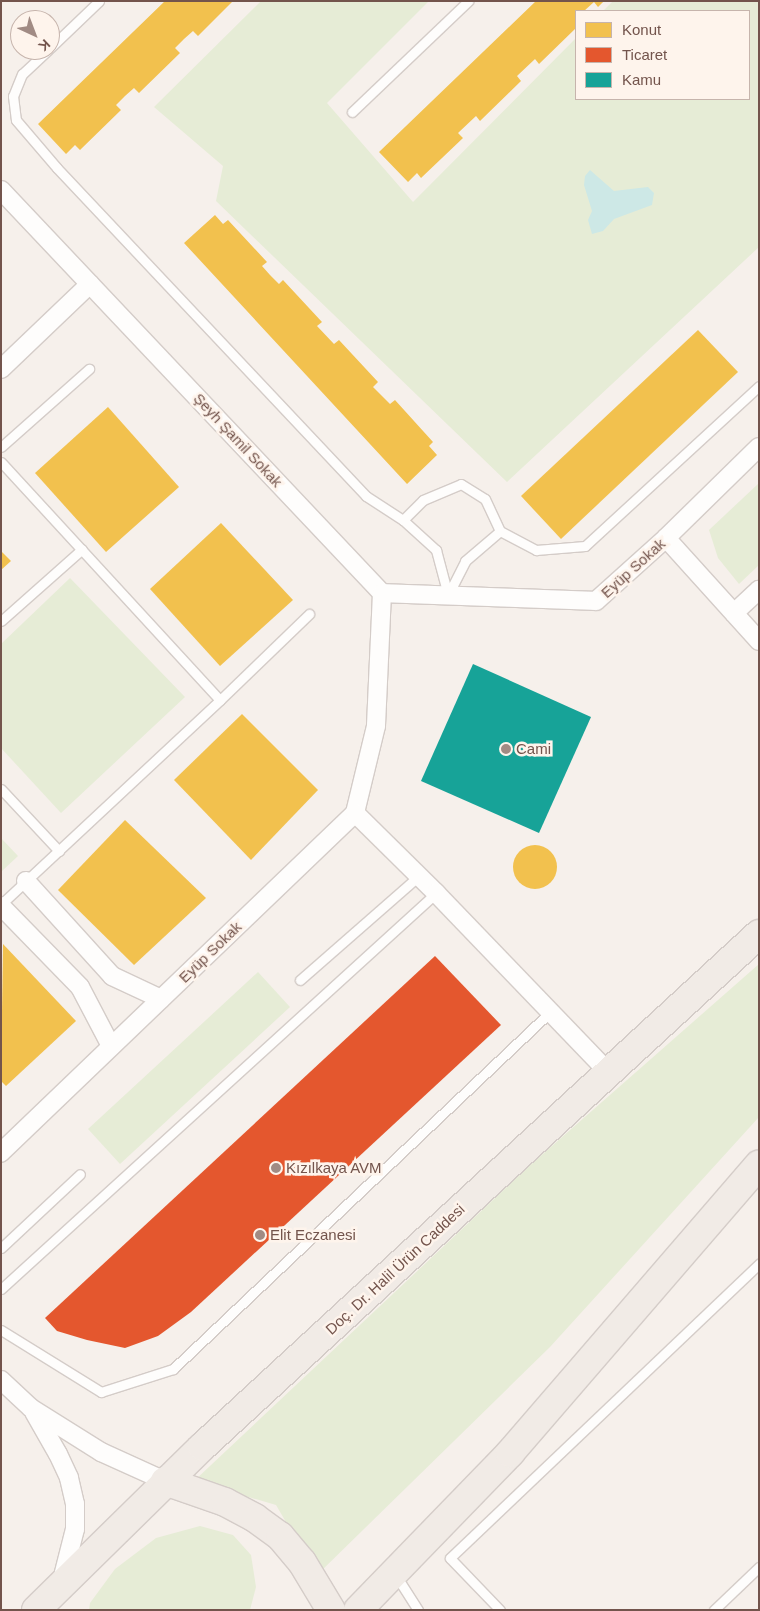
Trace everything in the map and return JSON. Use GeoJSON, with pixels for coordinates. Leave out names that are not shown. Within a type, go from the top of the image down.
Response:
{"type":"FeatureCollection","features":[{"type":"Feature","properties":{"kind":"main road","name":"Doç. Dr. Halil Ürün Caddesi"},"geometry":{"type":"LineString","coordinates":[[36,1610],[61,1599],[165,1481],[759,934]]}},
{"type":"Feature","properties":{"kind":"main road"},"geometry":{"type":"LineString","coordinates":[[358,1610],[451,1517],[566,1392],[759,1165]]}},
{"type":"Feature","properties":{"kind":"main road"},"geometry":{"type":"LineString","coordinates":[[165,1481],[225,1502],[255,1518],[280,1536],[302,1562],[331,1610]]}},
{"type":"Feature","properties":{"kind":"street","name":"Şeyh Şamil Sokak"},"geometry":{"type":"LineString","coordinates":[[1,190],[382,593]]}},
{"type":"Feature","properties":{"kind":"street"},"geometry":{"type":"LineString","coordinates":[[1,369],[90,284]]}},
{"type":"Feature","properties":{"kind":"street","name":"Eyüp Sokak"},"geometry":{"type":"LineString","coordinates":[[382,593],[596,601],[666,538],[759,447]]}},
{"type":"Feature","properties":{"kind":"street"},"geometry":{"type":"LineString","coordinates":[[666,538],[759,641]]}},
{"type":"Feature","properties":{"kind":"street"},"geometry":{"type":"LineString","coordinates":[[734,613],[759,590]]}},
{"type":"Feature","properties":{"kind":"street"},"geometry":{"type":"LineString","coordinates":[[382,593],[376,726],[355,813],[436,893],[549,1013],[608,1072]]}},
{"type":"Feature","properties":{"kind":"street","name":"Eyüp Sokak"},"geometry":{"type":"LineString","coordinates":[[1,1153],[355,813]]}},
{"type":"Feature","properties":{"kind":"street"},"geometry":{"type":"LineString","coordinates":[[26,881],[112,976],[161,999]]}},
{"type":"Feature","properties":{"kind":"street"},"geometry":{"type":"LineString","coordinates":[[1,905],[80,987],[111,1046]]}},
{"type":"Feature","properties":{"kind":"street"},"geometry":{"type":"LineString","coordinates":[[1,1380],[31,1408],[101,1452],[165,1481]]}},
{"type":"Feature","properties":{"kind":"street"},"geometry":{"type":"LineString","coordinates":[[31,1408],[58,1454],[69,1478],[75,1504],[75,1529],[61,1599]]}},
{"type":"Feature","properties":{"kind":"lane"},"geometry":{"type":"LineString","coordinates":[[60,38],[98,1]]}},
{"type":"Feature","properties":{"kind":"lane"},"geometry":{"type":"LineString","coordinates":[[352,112],[468,1]]}},
{"type":"Feature","properties":{"kind":"lane"},"geometry":{"type":"LineString","coordinates":[[37,60],[22,74],[13,96],[16,120],[57,168],[366,496],[403,520],[436,550],[448,595]]}},
{"type":"Feature","properties":{"kind":"lane"},"geometry":{"type":"LineString","coordinates":[[1,447],[88,369]]}},
{"type":"Feature","properties":{"kind":"lane"},"geometry":{"type":"LineString","coordinates":[[403,520],[424,500],[461,484],[485,499],[500,531],[536,550],[585,546],[759,386]]}},
{"type":"Feature","properties":{"kind":"lane"},"geometry":{"type":"LineString","coordinates":[[1,462],[220,700]]}},
{"type":"Feature","properties":{"kind":"lane"},"geometry":{"type":"LineString","coordinates":[[448,595],[465,561],[500,531]]}},
{"type":"Feature","properties":{"kind":"lane"},"geometry":{"type":"LineString","coordinates":[[1,621],[82,549]]}},
{"type":"Feature","properties":{"kind":"lane"},"geometry":{"type":"LineString","coordinates":[[1,905],[309,614]]}},
{"type":"Feature","properties":{"kind":"lane"},"geometry":{"type":"LineString","coordinates":[[1,789],[59,850]]}},
{"type":"Feature","properties":{"kind":"lane"},"geometry":{"type":"LineString","coordinates":[[300,980],[419,876]]}},
{"type":"Feature","properties":{"kind":"lane"},"geometry":{"type":"LineString","coordinates":[[1,1289],[436,893]]}},
{"type":"Feature","properties":{"kind":"lane"},"geometry":{"type":"LineString","coordinates":[[1,1330],[101,1392],[173,1369],[549,1013]]}},
{"type":"Feature","properties":{"kind":"lane"},"geometry":{"type":"LineString","coordinates":[[1,1248],[80,1174]]}},
{"type":"Feature","properties":{"kind":"lane"},"geometry":{"type":"LineString","coordinates":[[500,1610],[450,1558],[759,1264]]}},
{"type":"Feature","properties":{"kind":"lane"},"geometry":{"type":"LineString","coordinates":[[714,1610],[759,1567]]}},
{"type":"Feature","properties":{"kind":"lane"},"geometry":{"type":"LineString","coordinates":[[394,1574],[418,1610]]}},
{"type":"Feature","properties":{"kind":"green space"},"geometry":{"type":"Polygon","coordinates":[[[261,1],[429,1],[327,103],[413,202],[575,39],[575,100],[750,100],[750,10],[604,10],[613,1],[759,1],[759,247],[507,482],[216,201],[223,166],[154,107],[261,1]]]}},
{"type":"Feature","properties":{"kind":"green space"},"geometry":{"type":"Polygon","coordinates":[[[759,483],[759,565],[739,584],[718,558],[709,530],[759,483]]]}},
{"type":"Feature","properties":{"kind":"green space"},"geometry":{"type":"Polygon","coordinates":[[[70,578],[185,697],[61,813],[1,748],[1,644],[70,578]]]}},
{"type":"Feature","properties":{"kind":"green space"},"geometry":{"type":"Polygon","coordinates":[[[1,838],[18,856],[1,872],[1,838]]]}},
{"type":"Feature","properties":{"kind":"green space"},"geometry":{"type":"Polygon","coordinates":[[[759,964],[759,1117],[550,1347],[317,1575],[276,1505],[194,1481],[528,1167],[759,964]]]}},
{"type":"Feature","properties":{"kind":"green space"},"geometry":{"type":"Polygon","coordinates":[[[258,972],[290,1007],[120,1164],[88,1129],[258,972]]]}},
{"type":"Feature","properties":{"kind":"green space"},"geometry":{"type":"Polygon","coordinates":[[[200,1526],[233,1535],[251,1555],[256,1587],[250,1610],[89,1610],[90,1603],[115,1569],[156,1538],[200,1526]]]}},
{"type":"Feature","properties":{"kind":"water"},"geometry":{"type":"Polygon","coordinates":[[[590,170],[614,191],[648,187],[654,193],[652,205],[614,219],[603,231],[592,234],[588,220],[592,211],[584,185],[585,176],[590,170]]]}},
{"type":"Feature","properties":{"kind":"building: Konut"},"geometry":{"type":"Polygon","coordinates":[[[165,1],[233,1],[198,36],[193,31],[184,39],[175,48],[180,53],[139,93],[134,88],[125,96],[116,105],[121,110],[80,150],[75,145],[66,154],[38,124],[165,1]]]}},
{"type":"Feature","properties":{"kind":"building: Konut"},"geometry":{"type":"Polygon","coordinates":[[[536,1],[604,1],[598,7],[594,2],[585,10],[575,10],[575,29],[539,64],[535,59],[517,76],[521,81],[480,121],[476,116],[458,133],[463,138],[421,178],[417,173],[408,182],[379,152],[536,1]]]}},
{"type":"Feature","properties":{"kind":"building: Konut"},"geometry":{"type":"Polygon","coordinates":[[[215,215],[223,224],[228,220],[267,262],[262,266],[270,275],[279,284],[283,280],[322,322],[317,326],[334,344],[339,340],[378,382],[373,387],[390,404],[395,400],[433,442],[429,446],[437,455],[407,484],[184,243],[215,215]]]}},
{"type":"Feature","properties":{"kind":"building: Konut"},"geometry":{"type":"Polygon","coordinates":[[[698,330],[738,372],[561,539],[521,496],[698,330]]]}},
{"type":"Feature","properties":{"kind":"building: Konut"},"geometry":{"type":"Polygon","coordinates":[[[108,407],[179,487],[106,552],[35,473],[108,407]]]}},
{"type":"Feature","properties":{"kind":"building: Konut"},"geometry":{"type":"Polygon","coordinates":[[[221,523],[293,600],[220,666],[150,589],[221,523]]]}},
{"type":"Feature","properties":{"kind":"building: Konut"},"geometry":{"type":"Polygon","coordinates":[[[1,551],[11,561],[1,570],[1,551]]]}},
{"type":"Feature","properties":{"kind":"building: Konut"},"geometry":{"type":"Polygon","coordinates":[[[242,714],[318,790],[251,860],[174,780],[242,714]]]}},
{"type":"Feature","properties":{"kind":"building: Konut"},"geometry":{"type":"Polygon","coordinates":[[[125,820],[206,898],[134,965],[58,890],[125,820]]]}},
{"type":"Feature","properties":{"kind":"building: Konut"},"geometry":{"type":"Polygon","coordinates":[[[539,845],[551,851],[556,858],[556,876],[551,883],[544,888],[531,889],[523,886],[516,879],[513,863],[516,855],[523,848],[539,845]]]}},
{"type":"Feature","properties":{"kind":"building: Konut"},"geometry":{"type":"Polygon","coordinates":[[[3,944],[76,1021],[6,1086],[1,1081],[3,944]]]}},
{"type":"Feature","properties":{"kind":"building: Ticaret","name":"Kızılkaya AVM"},"geometry":{"type":"Polygon","coordinates":[[[435,956],[501,1025],[191,1312],[158,1336],[125,1348],[57,1331],[45,1318],[435,956]]]}},
{"type":"Feature","properties":{"kind":"building: Kamu","name":"Cami"},"geometry":{"type":"Polygon","coordinates":[[[473,664],[591,717],[539,833],[421,781],[473,664]]]}},
{"type":"Feature","properties":{"kind":"place","name":"Cami"},"geometry":{"type":"Point","coordinates":[506,749]}},
{"type":"Feature","properties":{"kind":"place","name":"Kızılkaya AVM"},"geometry":{"type":"Point","coordinates":[276,1168]}},
{"type":"Feature","properties":{"kind":"place","name":"Elit Eczanesi"},"geometry":{"type":"Point","coordinates":[260,1235]}}]}
